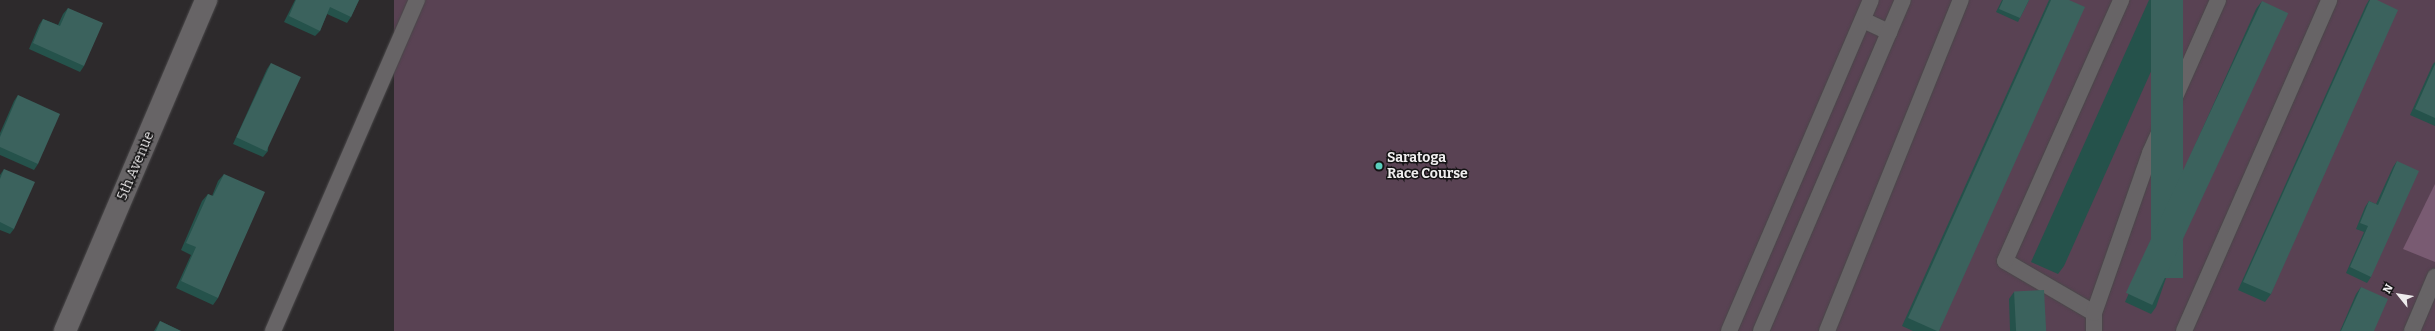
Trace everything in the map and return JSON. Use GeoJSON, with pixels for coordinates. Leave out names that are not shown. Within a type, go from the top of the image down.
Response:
{"type":"FeatureCollection","features":[{"type":"Feature","properties":{"kind":"street","name":"5th Avenue"},"geometry":{"type":"LineString","coordinates":[[65,331],[206,0]]}},
{"type":"Feature","properties":{"kind":"lane"},"geometry":{"type":"LineString","coordinates":[[273,331],[417,0]]}},
{"type":"Feature","properties":{"kind":"lane"},"geometry":{"type":"LineString","coordinates":[[1729,331],[1871,0]]}},
{"type":"Feature","properties":{"kind":"lane"},"geometry":{"type":"LineString","coordinates":[[1761,331],[1903,0]]}},
{"type":"Feature","properties":{"kind":"lane"},"geometry":{"type":"LineString","coordinates":[[1827,331],[1961,0]]}},
{"type":"Feature","properties":{"kind":"lane"},"geometry":{"type":"LineString","coordinates":[[2094,313],[2005,261],[2121,0]]}},
{"type":"Feature","properties":{"kind":"lane"},"geometry":{"type":"LineString","coordinates":[[2094,331],[2094,313],[2150,153],[2218,0]]}},
{"type":"Feature","properties":{"kind":"lane"},"geometry":{"type":"LineString","coordinates":[[2184,331],[2329,0]]}},
{"type":"Feature","properties":{"kind":"lane"},"geometry":{"type":"LineString","coordinates":[[1863,20],[1889,32]]}},
{"type":"Feature","properties":{"kind":"lane"},"geometry":{"type":"LineString","coordinates":[[2412,331],[2435,277]]}},
{"type":"Feature","properties":{"kind":"shaded area","name":"Saratoga Race Course"},"geometry":{"type":"Polygon","coordinates":[[[394,0],[2435,0],[2435,331],[394,331],[394,0]]]}},
{"type":"Feature","properties":{"kind":"shaded area"},"geometry":{"type":"Polygon","coordinates":[[[2435,184],[2435,262],[2403,249],[2435,184]]]}},
{"type":"Feature","properties":{"kind":"building"},"geometry":{"type":"Polygon","coordinates":[[[296,0],[359,0],[351,17],[330,7],[320,31],[289,16],[296,0]]]}},
{"type":"Feature","properties":{"kind":"building"},"geometry":{"type":"Polygon","coordinates":[[[2003,0],[2029,0],[2020,18],[1999,9],[2003,0]]]}},
{"type":"Feature","properties":{"kind":"building"},"geometry":{"type":"Polygon","coordinates":[[[2051,0],[2069,0],[2085,7],[1939,331],[1937,331],[1908,318],[2051,0]]]}},
{"type":"Feature","properties":{"kind":"building"},"geometry":{"type":"Polygon","coordinates":[[[2151,0],[2183,0],[2183,278],[2151,278],[2151,0]]]}},
{"type":"Feature","properties":{"kind":"building"},"geometry":{"type":"Polygon","coordinates":[[[2370,0],[2377,0],[2398,10],[2271,294],[2243,282],[2370,0]]]}},
{"type":"Feature","properties":{"kind":"building"},"geometry":{"type":"Polygon","coordinates":[[[2262,1],[2288,13],[2152,305],[2126,293],[2262,1]]]}},
{"type":"Feature","properties":{"kind":"building"},"geometry":{"type":"Polygon","coordinates":[[[68,8],[103,23],[84,66],[33,43],[43,19],[60,26],[68,8]]]}},
{"type":"Feature","properties":{"kind":"building"},"geometry":{"type":"Polygon","coordinates":[[[271,63],[301,77],[266,151],[236,137],[271,63]]]}},
{"type":"Feature","properties":{"kind":"building"},"geometry":{"type":"Polygon","coordinates":[[[2435,64],[2435,118],[2415,109],[2435,64]]]}},
{"type":"Feature","properties":{"kind":"building"},"geometry":{"type":"Polygon","coordinates":[[[18,95],[60,114],[38,164],[0,147],[0,137],[18,95]]]}},
{"type":"Feature","properties":{"kind":"building"},"geometry":{"type":"Polygon","coordinates":[[[2397,161],[2419,171],[2371,277],[2350,267],[2368,226],[2360,223],[2369,201],[2378,205],[2397,161]]]}},
{"type":"Feature","properties":{"kind":"building"},"geometry":{"type":"Polygon","coordinates":[[[4,169],[35,182],[14,229],[0,222],[0,179],[4,169]]]}},
{"type":"Feature","properties":{"kind":"building"},"geometry":{"type":"Polygon","coordinates":[[[224,174],[265,192],[218,298],[181,281],[196,247],[186,243],[208,194],[213,196],[224,174]]]}},
{"type":"Feature","properties":{"kind":"building"},"geometry":{"type":"Polygon","coordinates":[[[2361,287],[2388,299],[2374,331],[2341,331],[2361,287]]]}},
{"type":"Feature","properties":{"kind":"building"},"geometry":{"type":"Polygon","coordinates":[[[2044,290],[2046,331],[2016,331],[2014,292],[2044,290]]]}},
{"type":"Feature","properties":{"kind":"building"},"geometry":{"type":"Polygon","coordinates":[[[160,321],[181,331],[156,331],[160,321]]]}},
{"type":"Feature","properties":{"kind":"place","name":"Saratoga Race Course"},"geometry":{"type":"Point","coordinates":[1379,166]}}]}
